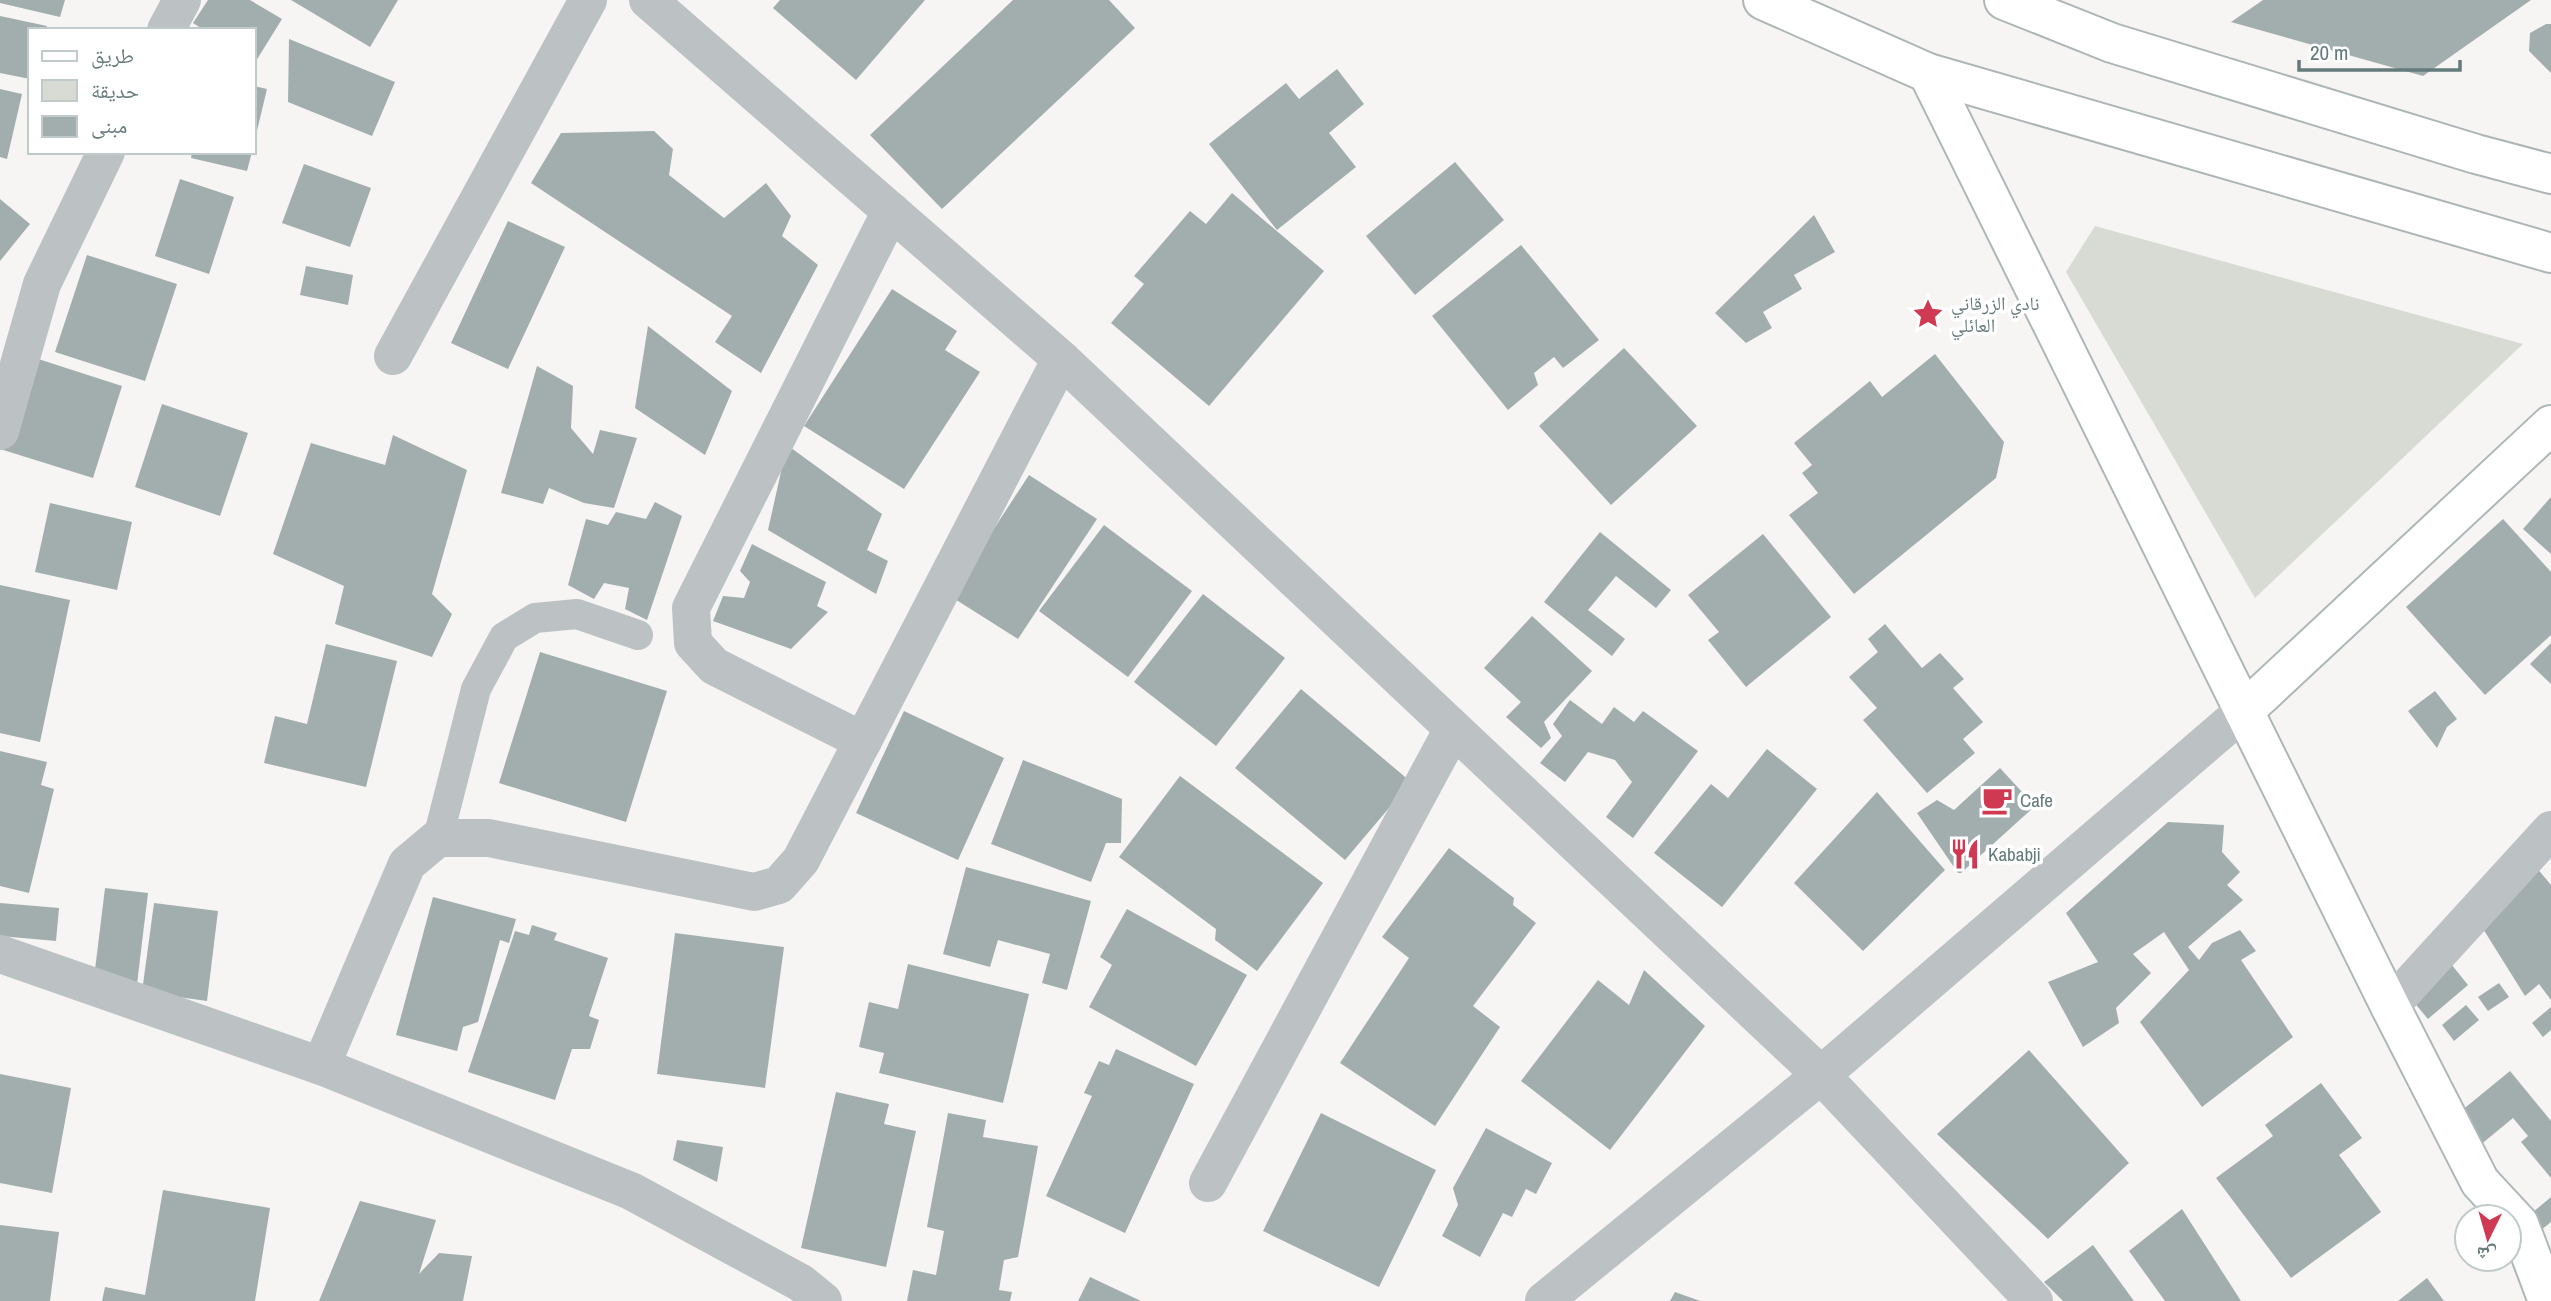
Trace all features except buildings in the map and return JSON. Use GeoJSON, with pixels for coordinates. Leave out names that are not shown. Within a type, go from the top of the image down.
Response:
{"type":"FeatureCollection","features":[{"type":"Feature","properties":{"kind":"main road"},"geometry":{"type":"LineString","coordinates":[[1763,0],[1928,73],[2551,253]]}},
{"type":"Feature","properties":{"kind":"main road"},"geometry":{"type":"LineString","coordinates":[[2004,0],[2112,43],[2463,150],[2551,174]]}},
{"type":"Feature","properties":{"kind":"main road"},"geometry":{"type":"LineString","coordinates":[[1928,73],[2390,1006],[2480,1182],[2519,1224],[2548,1301]]}},
{"type":"Feature","properties":{"kind":"main road"},"geometry":{"type":"LineString","coordinates":[[2244,711],[2551,425]]}},
{"type":"Feature","properties":{"kind":"street"},"geometry":{"type":"LineString","coordinates":[[167,28],[182,0]]}},
{"type":"Feature","properties":{"kind":"street"},"geometry":{"type":"LineString","coordinates":[[393,356],[588,0]]}},
{"type":"Feature","properties":{"kind":"street"},"geometry":{"type":"LineString","coordinates":[[648,0],[1060,359],[1821,1075],[2034,1301]]}},
{"type":"Feature","properties":{"kind":"street"},"geometry":{"type":"LineString","coordinates":[[0,431],[42,284],[105,154]]}},
{"type":"Feature","properties":{"kind":"street"},"geometry":{"type":"LineString","coordinates":[[863,741],[714,666],[693,643],[691,608],[891,211]]}},
{"type":"Feature","properties":{"kind":"street"},"geometry":{"type":"LineString","coordinates":[[321,1066],[407,864],[438,838],[489,838],[754,892],[779,885],[801,860],[1060,359]]}},
{"type":"Feature","properties":{"kind":"street"},"geometry":{"type":"LineString","coordinates":[[1544,1301],[1821,1075],[2244,711]]}},
{"type":"Feature","properties":{"kind":"street"},"geometry":{"type":"LineString","coordinates":[[1208,1183],[1453,729]]}},
{"type":"Feature","properties":{"kind":"street"},"geometry":{"type":"LineString","coordinates":[[2390,1006],[2551,830]]}},
{"type":"Feature","properties":{"kind":"street"},"geometry":{"type":"LineString","coordinates":[[0,954],[321,1066],[631,1191],[801,1283],[823,1301]]}},
{"type":"Feature","properties":{"kind":"lane"},"geometry":{"type":"LineString","coordinates":[[438,838],[476,689],[504,637],[535,618],[577,614],[638,635]]}},
{"type":"Feature","properties":{"kind":"green space"},"geometry":{"type":"Polygon","coordinates":[[[2095,226],[2523,344],[2255,598],[2066,272],[2095,226]]]}},
{"type":"Feature","properties":{"kind":"place","name":"نادي الزرقاني العائلي"},"geometry":{"type":"Point","coordinates":[1928,314]}},
{"type":"Feature","properties":{"kind":"place","name":"Cafe"},"geometry":{"type":"Point","coordinates":[1997,800]}},
{"type":"Feature","properties":{"kind":"place","name":"Kababji"},"geometry":{"type":"Point","coordinates":[1965,854]}}]}
